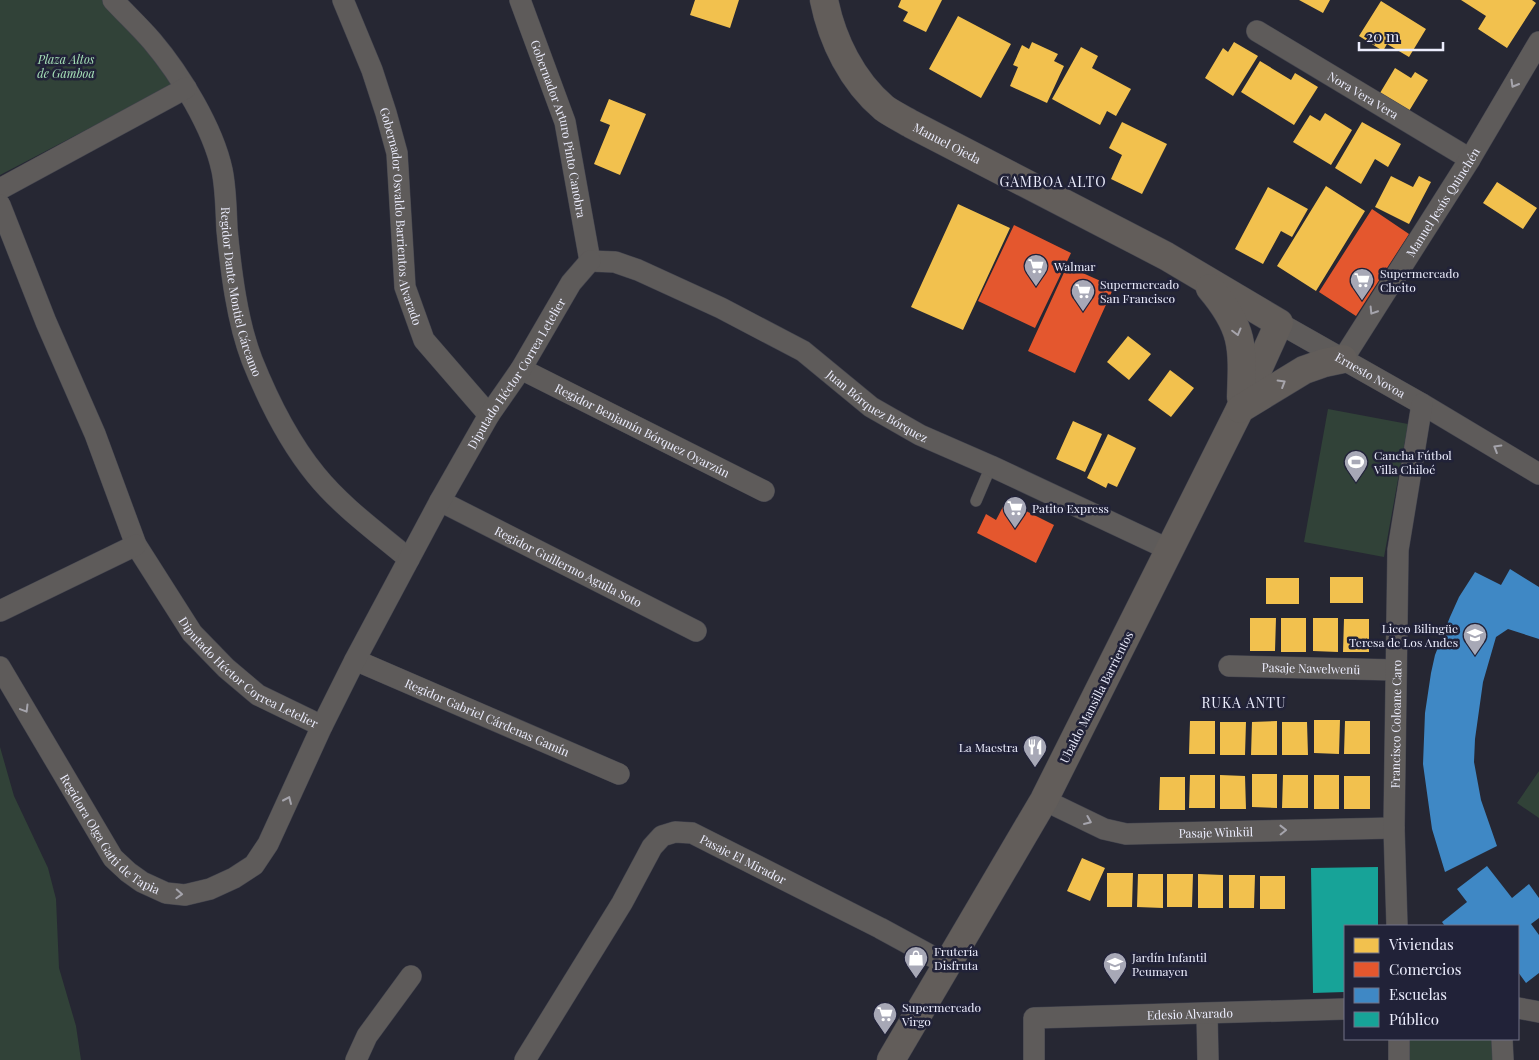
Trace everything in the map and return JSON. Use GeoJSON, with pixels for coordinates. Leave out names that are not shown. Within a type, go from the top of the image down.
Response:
{"type":"FeatureCollection","features":[{"type":"Feature","properties":{"kind":"street","name":"Regidor Dante Montiel Cárcamo"},"geometry":{"type":"LineString","coordinates":[[113,0],[153,42],[186,88],[209,131],[222,171],[228,241],[237,304],[252,358],[272,404],[294,443],[316,475],[340,501],[409,559]]}},
{"type":"Feature","properties":{"kind":"street","name":"Gobernador Osvaldo Barrientos Alvarado"},"geometry":{"type":"LineString","coordinates":[[343,0],[386,113],[397,153],[405,287],[424,340],[490,415]]}},
{"type":"Feature","properties":{"kind":"street","name":"Gobernador Arturo Pinto Canobra"},"geometry":{"type":"LineString","coordinates":[[520,0],[565,122],[590,261]]}},
{"type":"Feature","properties":{"kind":"street","name":"Manuel Ojeda"},"geometry":{"type":"LineString","coordinates":[[824,0],[833,34],[844,58],[867,90],[885,108],[911,124],[1166,256],[1201,278]]}},
{"type":"Feature","properties":{"kind":"street","name":"Nora Vera Vera"},"geometry":{"type":"LineString","coordinates":[[1257,31],[1470,159]]}},
{"type":"Feature","properties":{"kind":"street","name":"Manuel Jesús Quinchén"},"geometry":{"type":"LineString","coordinates":[[1343,359],[1470,159],[1539,42]]}},
{"type":"Feature","properties":{"kind":"street"},"geometry":{"type":"LineString","coordinates":[[0,189],[186,88]]}},
{"type":"Feature","properties":{"kind":"street","name":"Diputado Héctor Correa Letelier"},"geometry":{"type":"LineString","coordinates":[[0,205],[46,322],[95,434],[136,545],[192,633],[226,668],[258,695],[322,726],[440,500],[490,415],[521,369],[571,283],[590,261]]}},
{"type":"Feature","properties":{"kind":"street","name":"Juan Bórquez Bórquez"},"geometry":{"type":"LineString","coordinates":[[590,261],[615,262],[638,270],[721,308],[803,351],[871,407],[920,435],[991,466],[1170,550]]}},
{"type":"Feature","properties":{"kind":"street"},"geometry":{"type":"LineString","coordinates":[[1201,278],[1225,306],[1236,326],[1242,365],[1240,408]]}},
{"type":"Feature","properties":{"kind":"street","name":"Ernesto Novoa"},"geometry":{"type":"LineString","coordinates":[[1201,278],[1422,404],[1539,474]]}},
{"type":"Feature","properties":{"kind":"street","name":"Ubaldo Mansilla Barrientos"},"geometry":{"type":"LineString","coordinates":[[892,1060],[1044,800],[1170,550],[1280,323]]}},
{"type":"Feature","properties":{"kind":"street"},"geometry":{"type":"LineString","coordinates":[[1240,408],[1304,370],[1343,359]]}},
{"type":"Feature","properties":{"kind":"street","name":"Regidor Benjamín Bórquez Oyarzún"},"geometry":{"type":"LineString","coordinates":[[521,369],[764,491]]}},
{"type":"Feature","properties":{"kind":"street","name":"Francisco Coloane Caro"},"geometry":{"type":"LineString","coordinates":[[1396,925],[1394,828],[1398,550],[1422,404]]}},
{"type":"Feature","properties":{"kind":"street","name":"Regidor Guillermo Aguila Soto"},"geometry":{"type":"LineString","coordinates":[[440,500],[696,631]]}},
{"type":"Feature","properties":{"kind":"street"},"geometry":{"type":"LineString","coordinates":[[0,611],[136,545]]}},
{"type":"Feature","properties":{"kind":"street","name":"Regidor Gabriel Cárdenas Gamín"},"geometry":{"type":"LineString","coordinates":[[355,660],[619,774]]}},
{"type":"Feature","properties":{"kind":"street","name":"Pasaje Nawelwenü"},"geometry":{"type":"LineString","coordinates":[[1229,666],[1395,670]]}},
{"type":"Feature","properties":{"kind":"street","name":"Regidora Olga Gatti de Tapia"},"geometry":{"type":"LineString","coordinates":[[0,668],[112,858],[142,882],[166,893],[185,895],[210,889],[234,878],[254,865],[268,844],[322,726]]}},
{"type":"Feature","properties":{"kind":"street","name":"Pasaje Winkül"},"geometry":{"type":"LineString","coordinates":[[1044,800],[1104,829],[1126,834],[1394,828]]}},
{"type":"Feature","properties":{"kind":"street","name":"Pasaje El Mirador"},"geometry":{"type":"LineString","coordinates":[[525,1060],[622,903],[652,847],[662,836],[675,832],[692,833],[880,928],[948,966]]}},
{"type":"Feature","properties":{"kind":"street"},"geometry":{"type":"LineString","coordinates":[[356,1060],[367,1036],[411,976]]}},
{"type":"Feature","properties":{"kind":"street"},"geometry":{"type":"LineString","coordinates":[[1519,1008],[1539,1012]]}},
{"type":"Feature","properties":{"kind":"street","name":"Edesio Alvarado"},"geometry":{"type":"LineString","coordinates":[[1034,1060],[1034,1018],[1344,1009]]}},
{"type":"Feature","properties":{"kind":"street"},"geometry":{"type":"LineString","coordinates":[[1207,1014],[1208,1060]]}},
{"type":"Feature","properties":{"kind":"street"},"geometry":{"type":"LineString","coordinates":[[1399,1040],[1399,1060]]}},
{"type":"Feature","properties":{"kind":"street"},"geometry":{"type":"LineString","coordinates":[[1502,1040],[1503,1060]]}},
{"type":"Feature","properties":{"kind":"lane"},"geometry":{"type":"LineString","coordinates":[[976,501],[991,466]]}},
{"type":"Feature","properties":{"kind":"green space","name":"Plaza Altos de Gamboa"},"geometry":{"type":"Polygon","coordinates":[[[0,0],[102,0],[140,39],[172,85],[0,175],[0,0]]]}},
{"type":"Feature","properties":{"kind":"green space","name":"Cancha Fútbol Villa Chiloé"},"geometry":{"type":"Polygon","coordinates":[[[1328,409],[1408,424],[1384,557],[1304,542],[1328,409]]]}},
{"type":"Feature","properties":{"kind":"green space"},"geometry":{"type":"Polygon","coordinates":[[[0,747],[14,796],[48,868],[56,899],[59,968],[76,1026],[81,1060],[0,1060],[0,747]]]}},
{"type":"Feature","properties":{"kind":"green space"},"geometry":{"type":"Polygon","coordinates":[[[1539,771],[1539,818],[1517,803],[1539,771]]]}},
{"type":"Feature","properties":{"kind":"green space"},"geometry":{"type":"Polygon","coordinates":[[[1404,1040],[1498,1040],[1499,1060],[1404,1060],[1404,1040]]]}},
{"type":"Feature","properties":{"kind":"building: Viviendas"},"geometry":{"type":"Polygon","coordinates":[[[695,0],[739,0],[730,28],[690,15],[695,0]]]}},
{"type":"Feature","properties":{"kind":"building: Viviendas"},"geometry":{"type":"Polygon","coordinates":[[[901,0],[942,0],[926,32],[903,21],[908,12],[898,7],[901,0]]]}},
{"type":"Feature","properties":{"kind":"building: Viviendas"},"geometry":{"type":"Polygon","coordinates":[[[1299,0],[1330,0],[1323,13],[1299,0]]]}},
{"type":"Feature","properties":{"kind":"building: Viviendas"},"geometry":{"type":"Polygon","coordinates":[[[1461,0],[1532,0],[1536,3],[1507,48],[1478,29],[1486,16],[1461,0]]]}},
{"type":"Feature","properties":{"kind":"building: Viviendas"},"geometry":{"type":"Polygon","coordinates":[[[1381,1],[1426,29],[1409,57],[1387,44],[1383,51],[1359,36],[1381,1]]]}},
{"type":"Feature","properties":{"kind":"building: Viviendas"},"geometry":{"type":"Polygon","coordinates":[[[958,16],[1011,44],[981,98],[929,69],[958,16]]]}},
{"type":"Feature","properties":{"kind":"building: Viviendas"},"geometry":{"type":"Polygon","coordinates":[[[1032,42],[1058,54],[1054,61],[1064,66],[1047,103],[1010,86],[1018,67],[1013,65],[1022,45],[1029,49],[1032,42]]]}},
{"type":"Feature","properties":{"kind":"building: Viviendas"},"geometry":{"type":"Polygon","coordinates":[[[1234,42],[1258,56],[1233,96],[1205,78],[1223,48],[1228,52],[1234,42]]]}},
{"type":"Feature","properties":{"kind":"building: Viviendas"},"geometry":{"type":"Polygon","coordinates":[[[1081,47],[1098,56],[1092,68],[1131,89],[1116,116],[1107,111],[1100,125],[1052,99],[1081,47]]]}},
{"type":"Feature","properties":{"kind":"building: Viviendas"},"geometry":{"type":"Polygon","coordinates":[[[1260,61],[1291,80],[1295,73],[1318,87],[1294,125],[1241,92],[1260,61]]]}},
{"type":"Feature","properties":{"kind":"building: Viviendas"},"geometry":{"type":"Polygon","coordinates":[[[1395,68],[1411,78],[1415,72],[1428,80],[1406,116],[1377,98],[1395,68]]]}},
{"type":"Feature","properties":{"kind":"building: Viviendas"},"geometry":{"type":"Polygon","coordinates":[[[609,99],[646,114],[620,175],[594,164],[610,125],[600,121],[609,99]]]}},
{"type":"Feature","properties":{"kind":"building: Viviendas"},"geometry":{"type":"Polygon","coordinates":[[[1325,113],[1352,130],[1331,165],[1293,142],[1310,115],[1320,121],[1325,113]]]}},
{"type":"Feature","properties":{"kind":"building: Viviendas"},"geometry":{"type":"Polygon","coordinates":[[[1122,122],[1167,144],[1142,194],[1111,179],[1122,155],[1109,148],[1122,122]]]}},
{"type":"Feature","properties":{"kind":"building: Viviendas"},"geometry":{"type":"Polygon","coordinates":[[[1362,122],[1401,144],[1388,167],[1375,159],[1361,184],[1335,168],[1362,122]]]}},
{"type":"Feature","properties":{"kind":"building: Viviendas"},"geometry":{"type":"Polygon","coordinates":[[[1391,176],[1413,187],[1419,176],[1431,182],[1409,224],[1375,207],[1391,176]]]}},
{"type":"Feature","properties":{"kind":"building: Viviendas"},"geometry":{"type":"Polygon","coordinates":[[[1497,182],[1537,208],[1523,229],[1483,203],[1497,182]]]}},
{"type":"Feature","properties":{"kind":"building: Viviendas"},"geometry":{"type":"Polygon","coordinates":[[[1326,186],[1365,211],[1316,291],[1277,266],[1326,186]]]}},
{"type":"Feature","properties":{"kind":"building: Viviendas"},"geometry":{"type":"Polygon","coordinates":[[[1268,187],[1308,209],[1292,237],[1281,231],[1263,264],[1235,249],[1268,187]]]}},
{"type":"Feature","properties":{"kind":"building: Viviendas"},"geometry":{"type":"Polygon","coordinates":[[[958,204],[1010,228],[963,330],[911,307],[958,204]]]}},
{"type":"Feature","properties":{"kind":"building: Viviendas"},"geometry":{"type":"Polygon","coordinates":[[[1128,336],[1151,354],[1129,380],[1107,362],[1128,336]]]}},
{"type":"Feature","properties":{"kind":"building: Viviendas"},"geometry":{"type":"Polygon","coordinates":[[[1170,370],[1194,388],[1171,417],[1148,400],[1170,370]]]}},
{"type":"Feature","properties":{"kind":"building: Viviendas"},"geometry":{"type":"Polygon","coordinates":[[[1073,421],[1102,434],[1085,472],[1056,459],[1073,421]]]}},
{"type":"Feature","properties":{"kind":"building: Viviendas"},"geometry":{"type":"Polygon","coordinates":[[[1108,434],[1136,448],[1117,487],[1108,483],[1106,488],[1087,478],[1108,434]]]}},
{"type":"Feature","properties":{"kind":"building: Viviendas"},"geometry":{"type":"Polygon","coordinates":[[[1330,577],[1363,577],[1363,603],[1330,603],[1330,577]]]}},
{"type":"Feature","properties":{"kind":"building: Viviendas"},"geometry":{"type":"Polygon","coordinates":[[[1266,578],[1299,578],[1299,604],[1266,604],[1266,578]]]}},
{"type":"Feature","properties":{"kind":"building: Viviendas"},"geometry":{"type":"Polygon","coordinates":[[[1250,618],[1276,618],[1275,651],[1250,651],[1250,618]]]}},
{"type":"Feature","properties":{"kind":"building: Viviendas"},"geometry":{"type":"Polygon","coordinates":[[[1281,618],[1306,618],[1306,652],[1281,652],[1281,618]]]}},
{"type":"Feature","properties":{"kind":"building: Viviendas"},"geometry":{"type":"Polygon","coordinates":[[[1313,618],[1338,618],[1338,652],[1313,651],[1313,618]]]}},
{"type":"Feature","properties":{"kind":"building: Viviendas"},"geometry":{"type":"Polygon","coordinates":[[[1344,619],[1369,619],[1369,652],[1343,652],[1344,619]]]}},
{"type":"Feature","properties":{"kind":"building: Viviendas"},"geometry":{"type":"Polygon","coordinates":[[[1314,720],[1340,720],[1339,754],[1314,753],[1314,720]]]}},
{"type":"Feature","properties":{"kind":"building: Viviendas"},"geometry":{"type":"Polygon","coordinates":[[[1190,721],[1215,721],[1215,754],[1189,754],[1190,721]]]}},
{"type":"Feature","properties":{"kind":"building: Viviendas"},"geometry":{"type":"Polygon","coordinates":[[[1277,721],[1277,755],[1251,755],[1252,722],[1277,721]]]}},
{"type":"Feature","properties":{"kind":"building: Viviendas"},"geometry":{"type":"Polygon","coordinates":[[[1345,721],[1370,721],[1370,754],[1344,754],[1345,721]]]}},
{"type":"Feature","properties":{"kind":"building: Viviendas"},"geometry":{"type":"Polygon","coordinates":[[[1220,722],[1246,722],[1245,755],[1220,755],[1220,722]]]}},
{"type":"Feature","properties":{"kind":"building: Viviendas"},"geometry":{"type":"Polygon","coordinates":[[[1282,722],[1307,722],[1308,755],[1282,755],[1282,722]]]}},
{"type":"Feature","properties":{"kind":"building: Viviendas"},"geometry":{"type":"Polygon","coordinates":[[[1252,774],[1277,774],[1277,808],[1252,807],[1252,774]]]}},
{"type":"Feature","properties":{"kind":"building: Viviendas"},"geometry":{"type":"Polygon","coordinates":[[[1190,775],[1215,775],[1215,808],[1189,808],[1190,775]]]}},
{"type":"Feature","properties":{"kind":"building: Viviendas"},"geometry":{"type":"Polygon","coordinates":[[[1220,775],[1245,776],[1246,809],[1220,809],[1220,775]]]}},
{"type":"Feature","properties":{"kind":"building: Viviendas"},"geometry":{"type":"Polygon","coordinates":[[[1283,775],[1308,775],[1308,808],[1282,808],[1283,775]]]}},
{"type":"Feature","properties":{"kind":"building: Viviendas"},"geometry":{"type":"Polygon","coordinates":[[[1314,775],[1339,775],[1339,809],[1314,809],[1314,775]]]}},
{"type":"Feature","properties":{"kind":"building: Viviendas"},"geometry":{"type":"Polygon","coordinates":[[[1344,776],[1370,776],[1370,809],[1344,809],[1344,776]]]}},
{"type":"Feature","properties":{"kind":"building: Viviendas"},"geometry":{"type":"Polygon","coordinates":[[[1160,777],[1185,777],[1185,810],[1159,810],[1160,777]]]}},
{"type":"Feature","properties":{"kind":"building: Viviendas"},"geometry":{"type":"Polygon","coordinates":[[[1082,858],[1105,868],[1090,901],[1067,891],[1082,858]]]}},
{"type":"Feature","properties":{"kind":"building: Viviendas"},"geometry":{"type":"Polygon","coordinates":[[[1107,873],[1133,873],[1132,907],[1107,907],[1107,873]]]}},
{"type":"Feature","properties":{"kind":"building: Viviendas"},"geometry":{"type":"Polygon","coordinates":[[[1138,874],[1163,874],[1163,908],[1137,907],[1138,874]]]}},
{"type":"Feature","properties":{"kind":"building: Viviendas"},"geometry":{"type":"Polygon","coordinates":[[[1167,874],[1193,874],[1192,907],[1167,907],[1167,874]]]}},
{"type":"Feature","properties":{"kind":"building: Viviendas"},"geometry":{"type":"Polygon","coordinates":[[[1198,874],[1223,875],[1223,908],[1198,908],[1198,874]]]}},
{"type":"Feature","properties":{"kind":"building: Viviendas"},"geometry":{"type":"Polygon","coordinates":[[[1229,875],[1255,875],[1254,908],[1229,908],[1229,875]]]}},
{"type":"Feature","properties":{"kind":"building: Viviendas"},"geometry":{"type":"Polygon","coordinates":[[[1260,876],[1285,876],[1285,909],[1260,909],[1260,876]]]}},
{"type":"Feature","properties":{"kind":"building: Comercios"},"geometry":{"type":"Polygon","coordinates":[[[1372,209],[1409,234],[1356,316],[1319,292],[1372,209]]]}},
{"type":"Feature","properties":{"kind":"building: Comercios"},"geometry":{"type":"Polygon","coordinates":[[[1014,225],[1071,253],[1035,328],[978,301],[1014,225]]]}},
{"type":"Feature","properties":{"kind":"building: Comercios"},"geometry":{"type":"Polygon","coordinates":[[[1067,266],[1114,287],[1075,373],[1028,351],[1067,266]]]}},
{"type":"Feature","properties":{"kind":"building: Comercios","name":"Patito Express"},"geometry":{"type":"Polygon","coordinates":[[[1006,501],[1054,525],[1036,563],[977,533],[986,514],[996,520],[1006,501]]]}},
{"type":"Feature","properties":{"kind":"building: Escuelas"},"geometry":{"type":"Polygon","coordinates":[[[1510,569],[1539,587],[1539,639],[1508,629],[1496,637],[1483,682],[1475,739],[1474,762],[1481,800],[1497,846],[1445,872],[1432,829],[1423,764],[1425,713],[1431,673],[1435,655],[1450,617],[1459,597],[1475,572],[1501,585],[1510,569]]]}},
{"type":"Feature","properties":{"kind":"building: Escuelas"},"geometry":{"type":"Polygon","coordinates":[[[1487,866],[1512,898],[1529,884],[1539,898],[1539,918],[1531,924],[1539,935],[1539,973],[1526,983],[1519,973],[1519,925],[1444,925],[1442,922],[1467,902],[1457,889],[1487,866]]]}},
{"type":"Feature","properties":{"kind":"building: Público"},"geometry":{"type":"Polygon","coordinates":[[[1378,867],[1378,925],[1344,925],[1344,992],[1313,993],[1311,868],[1378,867]]]}},
{"type":"Feature","properties":{"kind":"place","name":"Walmar"},"geometry":{"type":"Point","coordinates":[1036,287]}},
{"type":"Feature","properties":{"kind":"place","name":"Supermercado Cheito"},"geometry":{"type":"Point","coordinates":[1362,301]}},
{"type":"Feature","properties":{"kind":"place","name":"Supermercado San Francisco"},"geometry":{"type":"Point","coordinates":[1083,312]}},
{"type":"Feature","properties":{"kind":"place","name":"Cancha Fútbol Villa Chiloé"},"geometry":{"type":"Point","coordinates":[1356,483]}},
{"type":"Feature","properties":{"kind":"place","name":"Patito Express"},"geometry":{"type":"Point","coordinates":[1015,529]}},
{"type":"Feature","properties":{"kind":"place","name":"Liceo Bilingüe Teresa de Los Andes"},"geometry":{"type":"Point","coordinates":[1475,656]}},
{"type":"Feature","properties":{"kind":"place","name":"La Maestra"},"geometry":{"type":"Point","coordinates":[1035,768]}},
{"type":"Feature","properties":{"kind":"place","name":"Frutería Disfruta"},"geometry":{"type":"Point","coordinates":[916,979]}},
{"type":"Feature","properties":{"kind":"place","name":"Jardín Infantil Peumayen"},"geometry":{"type":"Point","coordinates":[1115,985]}},
{"type":"Feature","properties":{"kind":"place","name":"Supermercado Virgo"},"geometry":{"type":"Point","coordinates":[885,1035]}},
{"type":"Feature","properties":{"kind":"district","name":"GAMBOA ALTO"},"geometry":{"type":"Point","coordinates":[1053,181]}},
{"type":"Feature","properties":{"kind":"district","name":"RUKA ANTU"},"geometry":{"type":"Point","coordinates":[1244,702]}}]}
